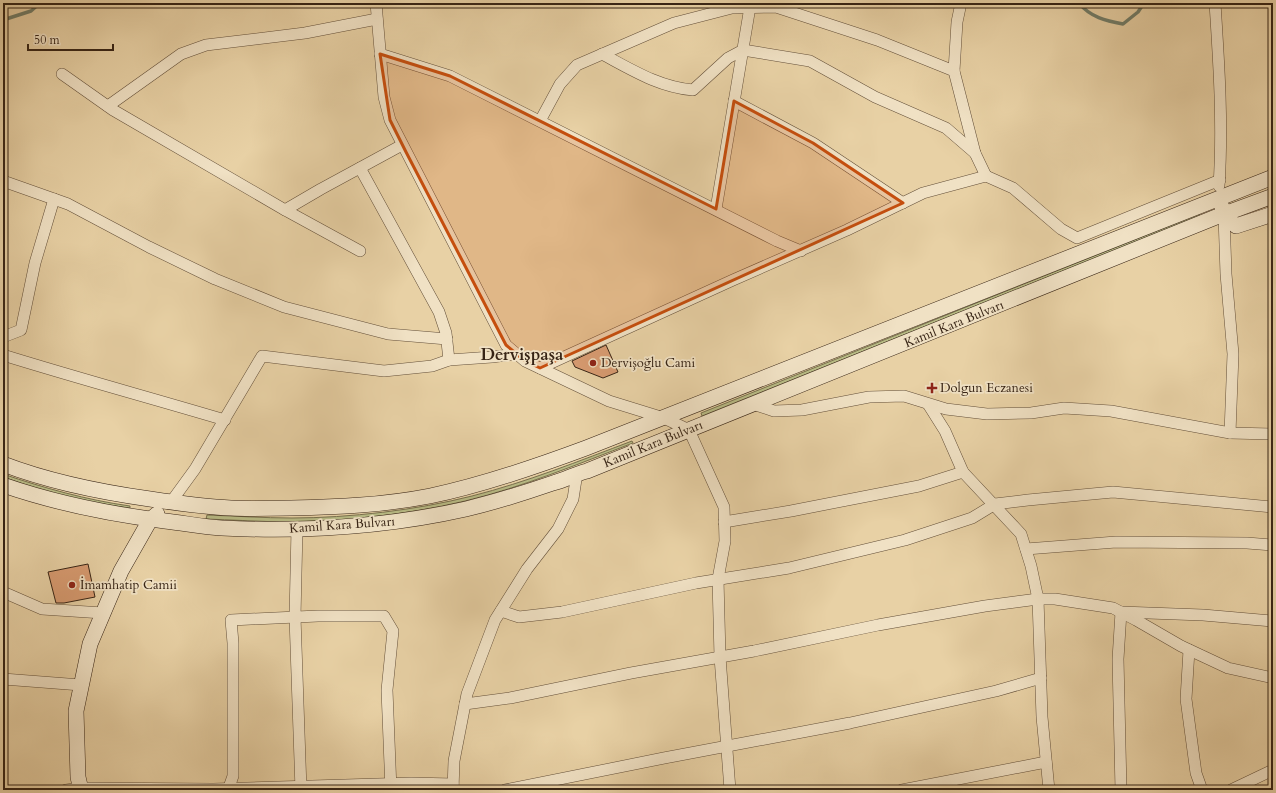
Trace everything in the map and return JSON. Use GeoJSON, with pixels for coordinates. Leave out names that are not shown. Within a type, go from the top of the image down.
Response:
{"type":"FeatureCollection","features":[{"type":"Feature","properties":{"kind":"main road","name":"Kamil Kara Bulvarı"},"geometry":{"type":"LineString","coordinates":[[3,464],[51,480],[121,495],[232,508],[310,508],[377,504],[430,496],[523,471],[586,448],[664,418],[1220,189],[1273,178]]}},
{"type":"Feature","properties":{"kind":"main road"},"geometry":{"type":"LineString","coordinates":[[1220,189],[1224,215],[1236,226],[1273,214]]}},
{"type":"Feature","properties":{"kind":"main road","name":"Kamil Kara Bulvarı"},"geometry":{"type":"LineString","coordinates":[[3,485],[66,503],[150,520],[221,528],[297,529],[362,525],[441,514],[512,497],[561,481],[577,473],[587,471],[1216,217],[1273,196]]}},
{"type":"Feature","properties":{"kind":"main road"},"geometry":{"type":"LineString","coordinates":[[76,789],[78,777],[76,711],[90,644],[121,571],[150,520],[171,502]]}},
{"type":"Feature","properties":{"kind":"street"},"geometry":{"type":"LineString","coordinates":[[376,3],[384,97],[390,120],[506,345],[524,360],[609,401],[664,418],[689,430],[724,507],[725,541],[718,579],[720,657],[728,746],[730,790]]}},
{"type":"Feature","properties":{"kind":"street"},"geometry":{"type":"LineString","coordinates":[[961,3],[957,22],[954,71],[975,153],[986,176]]}},
{"type":"Feature","properties":{"kind":"street"},"geometry":{"type":"LineString","coordinates":[[540,368],[848,230],[923,193],[986,176],[1013,188],[1061,229],[1077,238],[1220,189],[1220,74],[1215,3]]}},
{"type":"Feature","properties":{"kind":"street"},"geometry":{"type":"LineString","coordinates":[[716,209],[750,7]]}},
{"type":"Feature","properties":{"kind":"street"},"geometry":{"type":"LineString","coordinates":[[540,121],[560,84],[576,65],[674,23],[732,8],[776,7],[877,40],[954,71]]}},
{"type":"Feature","properties":{"kind":"street"},"geometry":{"type":"LineString","coordinates":[[108,106],[181,54],[206,45],[305,33],[377,19]]}},
{"type":"Feature","properties":{"kind":"street"},"geometry":{"type":"LineString","coordinates":[[602,54],[647,79],[682,89],[693,90],[728,58],[743,50],[810,61],[875,96],[946,128],[975,153]]}},
{"type":"Feature","properties":{"kind":"street"},"geometry":{"type":"LineString","coordinates":[[380,54],[450,76],[778,241],[801,251]]}},
{"type":"Feature","properties":{"kind":"street"},"geometry":{"type":"LineString","coordinates":[[62,74],[108,106],[286,210],[360,251]]}},
{"type":"Feature","properties":{"kind":"street"},"geometry":{"type":"LineString","coordinates":[[734,101],[813,143],[903,203]]}},
{"type":"Feature","properties":{"kind":"street"},"geometry":{"type":"LineString","coordinates":[[286,210],[321,189],[402,145]]}},
{"type":"Feature","properties":{"kind":"street"},"geometry":{"type":"LineString","coordinates":[[360,168],[439,312],[446,333],[449,360]]}},
{"type":"Feature","properties":{"kind":"street"},"geometry":{"type":"LineString","coordinates":[[3,181],[68,204],[215,280],[284,307],[388,334],[447,339]]}},
{"type":"Feature","properties":{"kind":"street"},"geometry":{"type":"LineString","coordinates":[[3,337],[21,330],[35,263],[54,199]]}},
{"type":"Feature","properties":{"kind":"street"},"geometry":{"type":"LineString","coordinates":[[1224,215],[1226,274],[1234,354],[1230,433]]}},
{"type":"Feature","properties":{"kind":"street"},"geometry":{"type":"LineString","coordinates":[[171,502],[195,469],[262,356],[384,370],[432,366],[449,360],[516,354]]}},
{"type":"Feature","properties":{"kind":"street"},"geometry":{"type":"LineString","coordinates":[[3,355],[225,420]]}},
{"type":"Feature","properties":{"kind":"street"},"geometry":{"type":"LineString","coordinates":[[753,404],[774,411],[802,410],[869,397],[904,396],[946,409],[987,414],[1031,413],[1064,408],[1110,411],[1230,433],[1273,434]]}},
{"type":"Feature","properties":{"kind":"street"},"geometry":{"type":"LineString","coordinates":[[928,404],[945,431],[963,472],[995,504],[1021,534],[1026,549],[1038,599],[1041,678],[1049,790]]}},
{"type":"Feature","properties":{"kind":"street"},"geometry":{"type":"LineString","coordinates":[[724,522],[791,511],[919,486],[963,472]]}},
{"type":"Feature","properties":{"kind":"street"},"geometry":{"type":"LineString","coordinates":[[76,789],[453,787],[454,761],[467,694],[495,620],[527,569],[558,529],[573,499],[577,473]]}},
{"type":"Feature","properties":{"kind":"street"},"geometry":{"type":"LineString","coordinates":[[501,611],[519,616],[562,612],[696,583],[789,568],[905,540],[972,518],[995,504],[1113,492],[1273,507]]}},
{"type":"Feature","properties":{"kind":"street"},"geometry":{"type":"LineString","coordinates":[[297,529],[296,617],[301,788]]}},
{"type":"Feature","properties":{"kind":"street"},"geometry":{"type":"LineString","coordinates":[[1026,549],[1116,542],[1247,543],[1273,545]]}},
{"type":"Feature","properties":{"kind":"street"},"geometry":{"type":"LineString","coordinates":[[3,592],[42,609],[103,613]]}},
{"type":"Feature","properties":{"kind":"street"},"geometry":{"type":"LineString","coordinates":[[465,704],[510,698],[894,622],[985,606],[1038,599],[1055,599],[1113,608],[1189,650],[1228,668],[1273,678]]}},
{"type":"Feature","properties":{"kind":"street"},"geometry":{"type":"LineString","coordinates":[[1120,612],[1203,615],[1273,621]]}},
{"type":"Feature","properties":{"kind":"street"},"geometry":{"type":"LineString","coordinates":[[1120,612],[1118,659],[1121,790]]}},
{"type":"Feature","properties":{"kind":"street"},"geometry":{"type":"LineString","coordinates":[[228,789],[233,776],[233,643],[231,620],[296,617],[384,616],[387,621],[393,632],[388,690],[391,787]]}},
{"type":"Feature","properties":{"kind":"street"},"geometry":{"type":"LineString","coordinates":[[1189,650],[1186,699],[1196,772],[1202,790]]}},
{"type":"Feature","properties":{"kind":"street"},"geometry":{"type":"LineString","coordinates":[[505,790],[850,723],[988,693],[1041,678]]}},
{"type":"Feature","properties":{"kind":"street"},"geometry":{"type":"LineString","coordinates":[[3,679],[81,685]]}},
{"type":"Feature","properties":{"kind":"street"},"geometry":{"type":"LineString","coordinates":[[902,790],[1046,762]]}},
{"type":"Feature","properties":{"kind":"street"},"geometry":{"type":"LineString","coordinates":[[1231,790],[1273,770]]}},
{"type":"Feature","properties":{"kind":"highlighted area"},"geometry":{"type":"Polygon","coordinates":[[[380,54],[450,76],[716,209],[734,101],[813,143],[903,203],[540,368],[525,361],[506,345],[406,152],[390,120],[380,54]]]}},
{"type":"Feature","properties":{"kind":"green space"},"geometry":{"type":"Polygon","coordinates":[[[1199,214],[1200,216],[702,416],[701,413],[1199,214]]]}},
{"type":"Feature","properties":{"kind":"green space"},"geometry":{"type":"Polygon","coordinates":[[[632,441],[633,443],[550,475],[508,489],[443,506],[396,514],[325,521],[279,522],[206,519],[207,515],[281,518],[336,517],[406,509],[451,501],[553,471],[632,441]]]}},
{"type":"Feature","properties":{"kind":"green space"},"geometry":{"type":"Polygon","coordinates":[[[3,474],[66,493],[130,506],[130,508],[82,500],[50,492],[3,477],[3,474]]]}},
{"type":"Feature","properties":{"kind":"building","name":"Dervişoğlu Cami"},"geometry":{"type":"Polygon","coordinates":[[[606,345],[618,372],[603,378],[575,367],[572,361],[606,345]]]}},
{"type":"Feature","properties":{"kind":"building","name":"İmamhatip Camii"},"geometry":{"type":"Polygon","coordinates":[[[88,564],[95,597],[64,603],[56,603],[48,572],[88,564]]]}},
{"type":"Feature","properties":{"kind":"waterway"},"geometry":{"type":"LineString","coordinates":[[3,20],[31,11],[40,3]]}},
{"type":"Feature","properties":{"kind":"waterway"},"geometry":{"type":"LineString","coordinates":[[1079,3],[1088,12],[1099,18],[1123,24],[1138,12],[1144,3]]}},
{"type":"Feature","properties":{"kind":"place","name":"Dervişoğlu Cami"},"geometry":{"type":"Point","coordinates":[593,363]}},
{"type":"Feature","properties":{"kind":"place","name":"Dolgun Eczanesi"},"geometry":{"type":"Point","coordinates":[932,388]}},
{"type":"Feature","properties":{"kind":"place","name":"İmamhatip Camii"},"geometry":{"type":"Point","coordinates":[72,585]}},
{"type":"Feature","properties":{"kind":"district","name":"Dervişpaşa"},"geometry":{"type":"Point","coordinates":[522,354]}}]}
